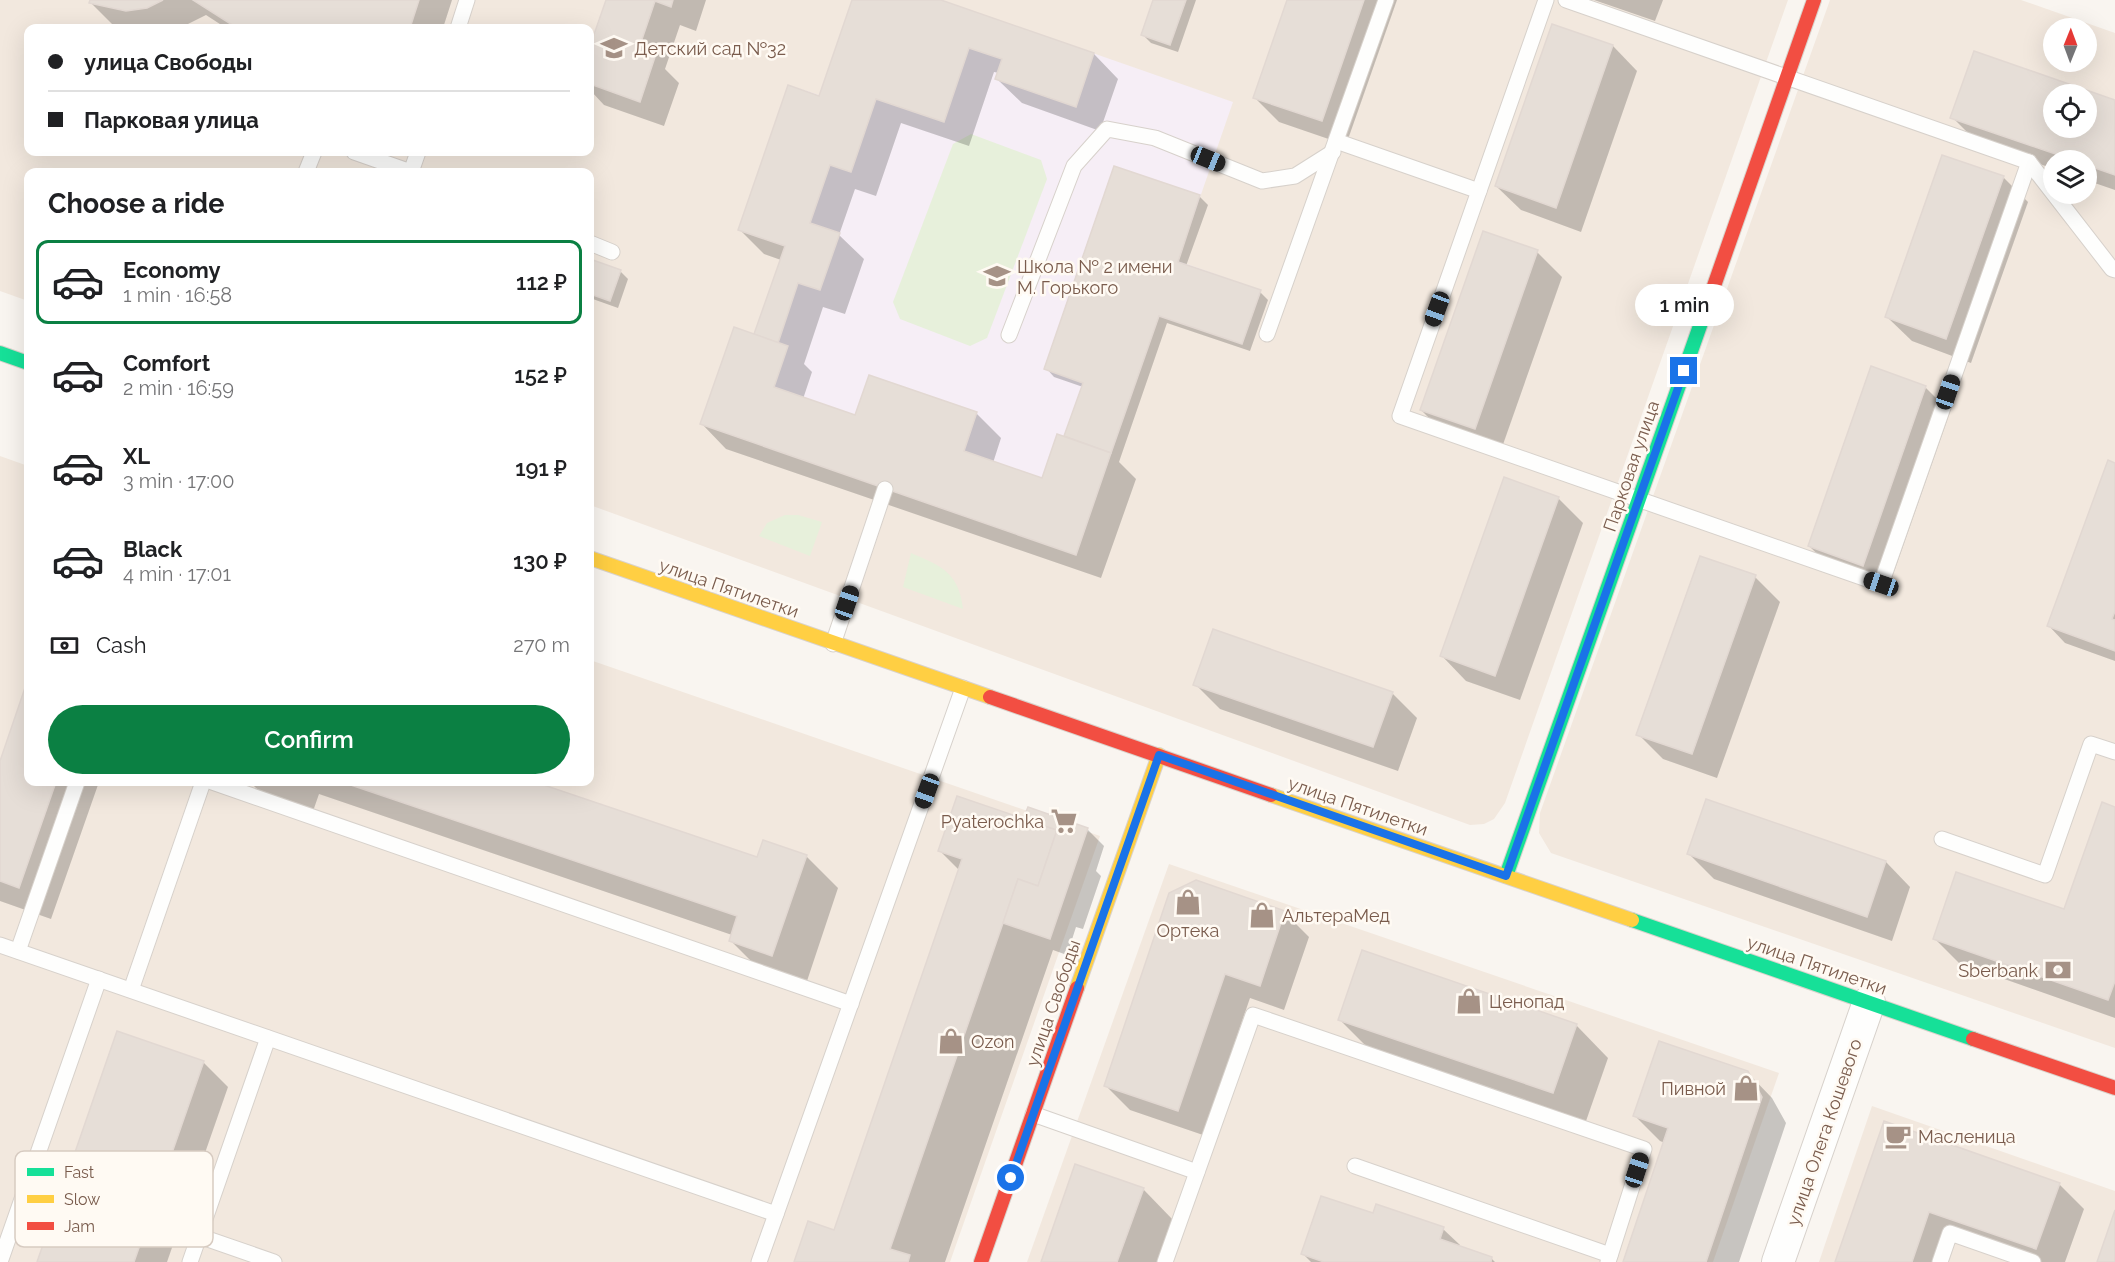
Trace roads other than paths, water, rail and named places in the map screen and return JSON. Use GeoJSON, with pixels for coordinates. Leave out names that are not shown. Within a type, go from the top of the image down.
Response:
{"type":"FeatureCollection","features":[{"type":"Feature","properties":{"kind":"main road","name":"Парковая улица"},"geometry":{"type":"LineString","coordinates":[[1506,876],[1814,0]]}},
{"type":"Feature","properties":{"kind":"main road"},"geometry":{"type":"LineString","coordinates":[[0,353],[24,362]]}},
{"type":"Feature","properties":{"kind":"main road","name":"улица Пятилетки"},"geometry":{"type":"LineString","coordinates":[[594,559],[2115,1088]]}},
{"type":"Feature","properties":{"kind":"main road","name":"улица Свободы"},"geometry":{"type":"LineString","coordinates":[[981,1262],[1159,755]]}},
{"type":"Feature","properties":{"kind":"street","name":"улица Олега Кошевого"},"geometry":{"type":"LineString","coordinates":[[1778,1262],[1869,1002]]}},
{"type":"Feature","properties":{"kind":"lane"},"geometry":{"type":"LineString","coordinates":[[459,24],[467,0]]}},
{"type":"Feature","properties":{"kind":"lane"},"geometry":{"type":"LineString","coordinates":[[1267,334],[1386,0]]}},
{"type":"Feature","properties":{"kind":"lane"},"geometry":{"type":"LineString","coordinates":[[1546,0],[1400,416],[1881,584],[2029,162]]}},
{"type":"Feature","properties":{"kind":"lane"},"geometry":{"type":"LineString","coordinates":[[1566,0],[2029,162],[2115,270]]}},
{"type":"Feature","properties":{"kind":"lane"},"geometry":{"type":"LineString","coordinates":[[1009,335],[1074,166],[1107,129],[1155,138],[1262,181],[1295,176],[1334,147]]}},
{"type":"Feature","properties":{"kind":"lane"},"geometry":{"type":"LineString","coordinates":[[1334,147],[1479,191]]}},
{"type":"Feature","properties":{"kind":"lane"},"geometry":{"type":"LineString","coordinates":[[365,156],[400,168]]}},
{"type":"Feature","properties":{"kind":"lane"},"geometry":{"type":"LineString","coordinates":[[594,245],[612,252]]}},
{"type":"Feature","properties":{"kind":"lane"},"geometry":{"type":"LineString","coordinates":[[833,644],[885,489]]}},
{"type":"Feature","properties":{"kind":"lane"},"geometry":{"type":"LineString","coordinates":[[759,1262],[963,688]]}},
{"type":"Feature","properties":{"kind":"lane"},"geometry":{"type":"LineString","coordinates":[[1942,839],[2045,875],[2091,744],[2115,752]]}},
{"type":"Feature","properties":{"kind":"lane"},"geometry":{"type":"LineString","coordinates":[[18,951],[76,786]]}},
{"type":"Feature","properties":{"kind":"lane"},"geometry":{"type":"LineString","coordinates":[[131,990],[202,786]]}},
{"type":"Feature","properties":{"kind":"lane"},"geometry":{"type":"LineString","coordinates":[[224,786],[851,1004]]}},
{"type":"Feature","properties":{"kind":"lane"},"geometry":{"type":"LineString","coordinates":[[0,945],[776,1214]]}},
{"type":"Feature","properties":{"kind":"lane"},"geometry":{"type":"LineString","coordinates":[[39,1151],[99,979]]}},
{"type":"Feature","properties":{"kind":"lane"},"geometry":{"type":"LineString","coordinates":[[1165,1262],[1253,1015],[1644,1149],[1609,1258],[1355,1166]]}},
{"type":"Feature","properties":{"kind":"lane"},"geometry":{"type":"LineString","coordinates":[[213,1196],[268,1038]]}},
{"type":"Feature","properties":{"kind":"lane"},"geometry":{"type":"LineString","coordinates":[[1033,1114],[1197,1172]]}},
{"type":"Feature","properties":{"kind":"lane"},"geometry":{"type":"LineString","coordinates":[[0,1262],[15,1219]]}},
{"type":"Feature","properties":{"kind":"lane"},"geometry":{"type":"LineString","coordinates":[[1940,1262],[1950,1233],[2033,1262]]}},
{"type":"Feature","properties":{"kind":"lane"},"geometry":{"type":"LineString","coordinates":[[213,1241],[274,1262]]}},
{"type":"Feature","properties":{"kind":"lane"},"geometry":{"type":"LineString","coordinates":[[190,1262],[195,1247]]}},
{"type":"Feature","properties":{"kind":"place","name":"Детский сад №32"},"geometry":{"type":"Point","coordinates":[614,48]}},
{"type":"Feature","properties":{"kind":"place","name":"Школа № 2 имени М. Горького"},"geometry":{"type":"Point","coordinates":[997,276]}},
{"type":"Feature","properties":{"kind":"place","name":"Pyaterochka"},"geometry":{"type":"Point","coordinates":[1064,821]}},
{"type":"Feature","properties":{"kind":"place","name":"Ортека"},"geometry":{"type":"Point","coordinates":[1188,902]}},
{"type":"Feature","properties":{"kind":"place","name":"АльтераМед"},"geometry":{"type":"Point","coordinates":[1262,915]}},
{"type":"Feature","properties":{"kind":"place","name":"Sberbank"},"geometry":{"type":"Point","coordinates":[2058,970]}},
{"type":"Feature","properties":{"kind":"place","name":"Ценопад"},"geometry":{"type":"Point","coordinates":[1469,1001]}},
{"type":"Feature","properties":{"kind":"place","name":"Ozon"},"geometry":{"type":"Point","coordinates":[951,1041]}},
{"type":"Feature","properties":{"kind":"place","name":"Пивной"},"geometry":{"type":"Point","coordinates":[1746,1088]}},
{"type":"Feature","properties":{"kind":"place","name":"Масленица"},"geometry":{"type":"Point","coordinates":[1898,1136]}}]}
